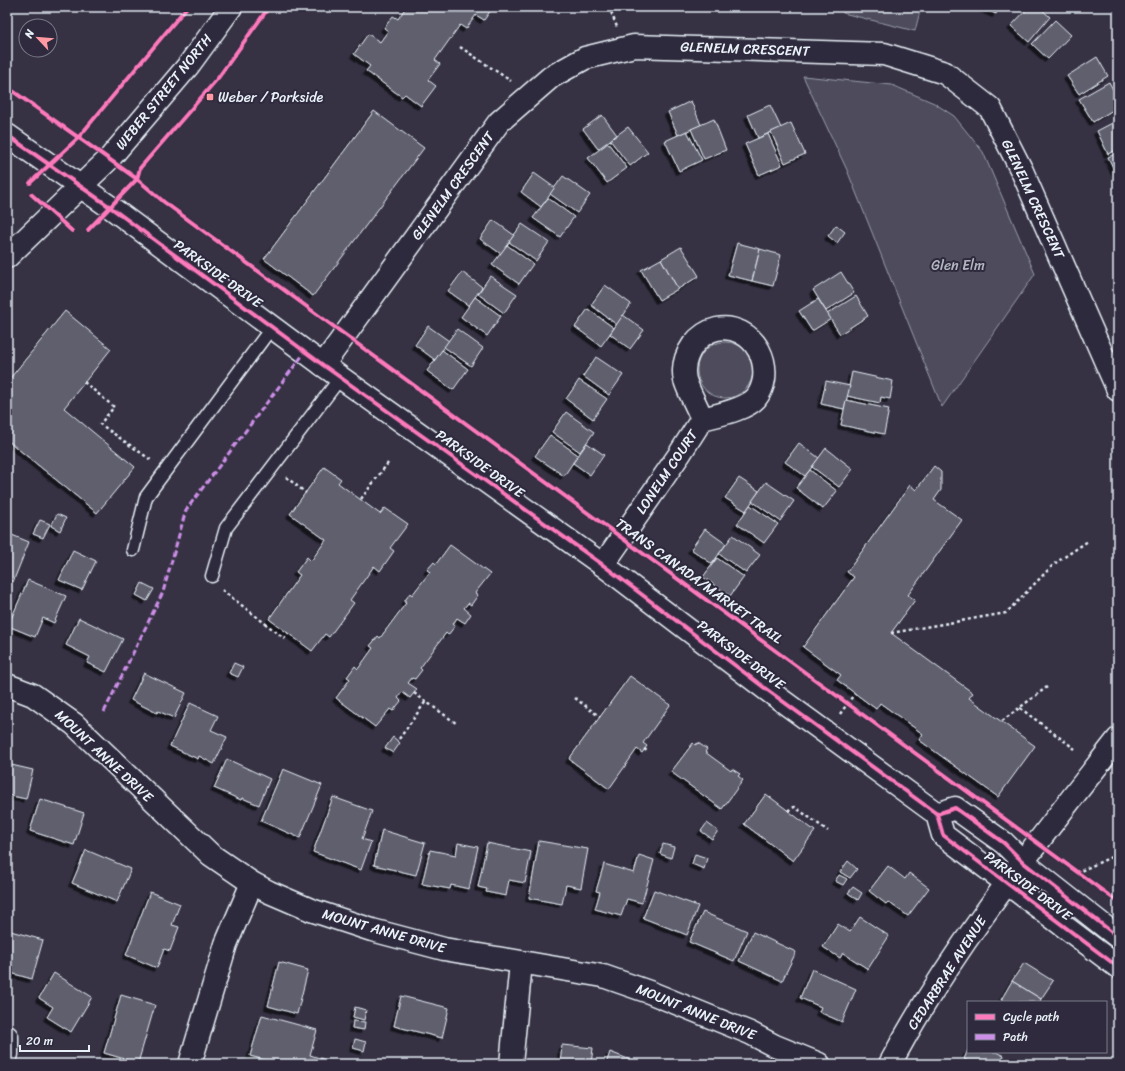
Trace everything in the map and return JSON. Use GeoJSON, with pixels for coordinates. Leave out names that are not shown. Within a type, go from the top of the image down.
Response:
{"type":"FeatureCollection","features":[{"type":"Feature","properties":{"kind":"street","name":"WEBER STREET NORTH"},"geometry":{"type":"LineString","coordinates":[[7,257],[81,187],[108,159],[188,66],[232,7]]}},
{"type":"Feature","properties":{"kind":"street","name":"GLENELM CRESCENT"},"geometry":{"type":"LineString","coordinates":[[323,364],[499,122],[548,78],[585,58],[634,46],[884,54],[945,73],[990,108],[1022,171],[1118,390]]}},
{"type":"Feature","properties":{"kind":"street","name":"PARKSIDE DRIVE"},"geometry":{"type":"LineString","coordinates":[[7,135],[604,565],[827,733],[938,814],[943,835],[1118,967]]}},
{"type":"Feature","properties":{"kind":"street","name":"LONELM COURT"},"geometry":{"type":"LineString","coordinates":[[604,565],[702,419]]}},
{"type":"Feature","properties":{"kind":"street","name":"MOUNT ANNE DRIVE"},"geometry":{"type":"LineString","coordinates":[[7,685],[33,695],[74,724],[211,855],[252,883],[311,910],[372,930],[444,949],[603,976],[649,992],[750,1033],[758,1038],[819,1064]]}},
{"type":"Feature","properties":{"kind":"street"},"geometry":{"type":"LineString","coordinates":[[1008,884],[1118,739]]}},
{"type":"Feature","properties":{"kind":"street","name":"PARKSIDE DRIVE"},"geometry":{"type":"LineString","coordinates":[[938,814],[955,808],[1004,843],[1024,862],[1118,937]]}},
{"type":"Feature","properties":{"kind":"street"},"geometry":{"type":"LineString","coordinates":[[190,1064],[226,944],[252,883]]}},
{"type":"Feature","properties":{"kind":"street","name":"CEDARBRAE AVENUE"},"geometry":{"type":"LineString","coordinates":[[890,1064],[944,973],[1008,884]]}},
{"type":"Feature","properties":{"kind":"street"},"geometry":{"type":"LineString","coordinates":[[511,1064],[521,963]]}},
{"type":"Feature","properties":{"kind":"street"},"geometry":{"type":"LineString","coordinates":[[7,1037],[7,1054]]}},
{"type":"Feature","properties":{"kind":"lane"},"geometry":{"type":"LineString","coordinates":[[132,550],[143,503],[165,469],[272,327]]}},
{"type":"Feature","properties":{"kind":"lane"},"geometry":{"type":"LineString","coordinates":[[212,576],[226,528],[341,377]]}},
{"type":"Feature","properties":{"kind":"path"},"geometry":{"type":"LineString","coordinates":[[460,47],[530,94]]}},
{"type":"Feature","properties":{"kind":"path"},"geometry":{"type":"LineString","coordinates":[[84,382],[114,406],[100,424],[165,469]]}},
{"type":"Feature","properties":{"kind":"path"},"geometry":{"type":"LineString","coordinates":[[361,499],[388,463]]}},
{"type":"Feature","properties":{"kind":"path"},"geometry":{"type":"LineString","coordinates":[[272,467],[306,493]]}},
{"type":"Feature","properties":{"kind":"path"},"geometry":{"type":"LineString","coordinates":[[891,633],[1006,613],[1054,564],[1088,541]]}},
{"type":"Feature","properties":{"kind":"path"},"geometry":{"type":"LineString","coordinates":[[212,576],[211,582],[284,638],[288,633]]}},
{"type":"Feature","properties":{"kind":"path"},"geometry":{"type":"LineString","coordinates":[[1002,721],[1047,687]]}},
{"type":"Feature","properties":{"kind":"path"},"geometry":{"type":"LineString","coordinates":[[414,692],[456,723]]}},
{"type":"Feature","properties":{"kind":"path"},"geometry":{"type":"LineString","coordinates":[[827,733],[855,693]]}},
{"type":"Feature","properties":{"kind":"path"},"geometry":{"type":"LineString","coordinates":[[575,698],[600,717]]}},
{"type":"Feature","properties":{"kind":"path"},"geometry":{"type":"LineString","coordinates":[[843,700],[854,708]]}},
{"type":"Feature","properties":{"kind":"path"},"geometry":{"type":"LineString","coordinates":[[398,739],[426,701]]}},
{"type":"Feature","properties":{"kind":"path"},"geometry":{"type":"LineString","coordinates":[[1020,708],[1075,749]]}},
{"type":"Feature","properties":{"kind":"path"},"geometry":{"type":"LineString","coordinates":[[788,811],[793,806],[828,831]]}},
{"type":"Feature","properties":{"kind":"path"},"geometry":{"type":"LineString","coordinates":[[1076,873],[1118,854]]}},
{"type":"Feature","properties":{"kind":"path"},"geometry":{"type":"LineString","coordinates":[[1071,868],[1076,873],[1084,876]]}},
{"type":"Feature","properties":{"kind":"green space"},"geometry":{"type":"Polygon","coordinates":[[[840,7],[921,7],[915,31],[843,13],[840,7]]]}},
{"type":"Feature","properties":{"kind":"green space","name":"Glen Elm"},"geometry":{"type":"Polygon","coordinates":[[[803,76],[892,85],[934,103],[954,116],[983,152],[1035,274],[942,407],[847,170],[803,76]]]}},
{"type":"Feature","properties":{"kind":"green space"},"geometry":{"type":"Polygon","coordinates":[[[725,342],[736,344],[745,350],[751,359],[753,370],[751,381],[745,390],[736,396],[725,398],[714,396],[705,390],[699,381],[697,370],[699,359],[705,350],[714,344],[725,342]]]}},
{"type":"Feature","properties":{"kind":"building"},"geometry":{"type":"Polygon","coordinates":[[[406,7],[493,7],[484,20],[476,15],[466,29],[460,25],[435,60],[440,64],[428,80],[436,86],[421,106],[405,94],[402,97],[366,71],[370,66],[354,54],[368,34],[380,42],[388,31],[384,28],[393,16],[398,19],[406,7]]]}},
{"type":"Feature","properties":{"kind":"building"},"geometry":{"type":"Polygon","coordinates":[[[980,7],[999,7],[996,14],[980,7]]]}},
{"type":"Feature","properties":{"kind":"building"},"geometry":{"type":"Polygon","coordinates":[[[1029,7],[1039,7],[1050,17],[1029,42],[1011,26],[1029,7]]]}},
{"type":"Feature","properties":{"kind":"building"},"geometry":{"type":"Polygon","coordinates":[[[1055,20],[1071,35],[1048,59],[1032,44],[1055,20]]]}},
{"type":"Feature","properties":{"kind":"building"},"geometry":{"type":"Polygon","coordinates":[[[1097,57],[1108,76],[1079,94],[1067,76],[1097,57]]]}},
{"type":"Feature","properties":{"kind":"building"},"geometry":{"type":"Polygon","coordinates":[[[1109,82],[1118,99],[1118,107],[1093,122],[1079,99],[1109,82]]]}},
{"type":"Feature","properties":{"kind":"building"},"geometry":{"type":"Polygon","coordinates":[[[691,101],[701,125],[678,135],[668,112],[691,101]]]}},
{"type":"Feature","properties":{"kind":"building"},"geometry":{"type":"Polygon","coordinates":[[[770,105],[781,128],[758,138],[748,115],[770,105]]]}},
{"type":"Feature","properties":{"kind":"building"},"geometry":{"type":"Polygon","coordinates":[[[374,111],[424,148],[313,296],[264,259],[374,111]]]}},
{"type":"Feature","properties":{"kind":"building"},"geometry":{"type":"Polygon","coordinates":[[[602,115],[617,135],[598,149],[583,129],[602,115]]]}},
{"type":"Feature","properties":{"kind":"building"},"geometry":{"type":"Polygon","coordinates":[[[714,119],[726,150],[704,159],[691,129],[714,119]]]}},
{"type":"Feature","properties":{"kind":"building"},"geometry":{"type":"Polygon","coordinates":[[[1118,120],[1118,149],[1108,154],[1097,131],[1118,120]]]}},
{"type":"Feature","properties":{"kind":"building"},"geometry":{"type":"Polygon","coordinates":[[[791,123],[805,154],[785,163],[771,132],[791,123]]]}},
{"type":"Feature","properties":{"kind":"building"},"geometry":{"type":"Polygon","coordinates":[[[628,127],[648,152],[630,166],[610,140],[628,127]]]}},
{"type":"Feature","properties":{"kind":"building"},"geometry":{"type":"Polygon","coordinates":[[[687,131],[702,160],[679,171],[665,141],[687,131]]]}},
{"type":"Feature","properties":{"kind":"building"},"geometry":{"type":"Polygon","coordinates":[[[768,134],[782,165],[759,175],[745,144],[768,134]]]}},
{"type":"Feature","properties":{"kind":"building"},"geometry":{"type":"Polygon","coordinates":[[[608,143],[627,168],[607,183],[588,158],[608,143]]]}},
{"type":"Feature","properties":{"kind":"building"},"geometry":{"type":"Polygon","coordinates":[[[1118,153],[1118,178],[1108,157],[1118,153]]]}},
{"type":"Feature","properties":{"kind":"building"},"geometry":{"type":"Polygon","coordinates":[[[534,173],[555,188],[541,207],[521,192],[534,173]]]}},
{"type":"Feature","properties":{"kind":"building"},"geometry":{"type":"Polygon","coordinates":[[[563,176],[590,195],[577,213],[550,194],[563,176]]]}},
{"type":"Feature","properties":{"kind":"building"},"geometry":{"type":"Polygon","coordinates":[[[548,198],[574,217],[560,237],[533,218],[548,198]]]}},
{"type":"Feature","properties":{"kind":"building"},"geometry":{"type":"Polygon","coordinates":[[[493,220],[514,235],[501,254],[480,239],[493,220]]]}},
{"type":"Feature","properties":{"kind":"building"},"geometry":{"type":"Polygon","coordinates":[[[522,224],[549,242],[536,261],[509,242],[522,224]]]}},
{"type":"Feature","properties":{"kind":"building"},"geometry":{"type":"Polygon","coordinates":[[[836,225],[845,232],[837,243],[828,236],[836,225]]]}},
{"type":"Feature","properties":{"kind":"building"},"geometry":{"type":"Polygon","coordinates":[[[737,243],[760,249],[752,281],[728,275],[737,243]]]}},
{"type":"Feature","properties":{"kind":"building"},"geometry":{"type":"Polygon","coordinates":[[[507,245],[533,264],[519,284],[492,265],[507,245]]]}},
{"type":"Feature","properties":{"kind":"building"},"geometry":{"type":"Polygon","coordinates":[[[681,247],[699,276],[678,289],[661,259],[681,247]]]}},
{"type":"Feature","properties":{"kind":"building"},"geometry":{"type":"Polygon","coordinates":[[[760,249],[781,255],[773,286],[752,281],[760,249]]]}},
{"type":"Feature","properties":{"kind":"building"},"geometry":{"type":"Polygon","coordinates":[[[661,259],[678,289],[659,300],[641,270],[661,259]]]}},
{"type":"Feature","properties":{"kind":"building"},"geometry":{"type":"Polygon","coordinates":[[[462,272],[482,287],[469,306],[448,291],[462,272]]]}},
{"type":"Feature","properties":{"kind":"building"},"geometry":{"type":"Polygon","coordinates":[[[841,272],[854,293],[826,311],[813,290],[841,272]]]}},
{"type":"Feature","properties":{"kind":"building"},"geometry":{"type":"Polygon","coordinates":[[[490,276],[517,294],[504,313],[478,294],[490,276]]]}},
{"type":"Feature","properties":{"kind":"building"},"geometry":{"type":"Polygon","coordinates":[[[605,285],[631,304],[617,325],[591,305],[605,285]]]}},
{"type":"Feature","properties":{"kind":"building"},"geometry":{"type":"Polygon","coordinates":[[[856,296],[868,316],[840,334],[827,314],[856,296]]]}},
{"type":"Feature","properties":{"kind":"building"},"geometry":{"type":"Polygon","coordinates":[[[475,297],[501,316],[487,336],[461,317],[475,297]]]}},
{"type":"Feature","properties":{"kind":"building"},"geometry":{"type":"Polygon","coordinates":[[[818,299],[831,319],[812,331],[799,311],[818,299]]]}},
{"type":"Feature","properties":{"kind":"building"},"geometry":{"type":"Polygon","coordinates":[[[588,309],[614,328],[601,346],[575,327],[588,309]]]}},
{"type":"Feature","properties":{"kind":"building"},"geometry":{"type":"Polygon","coordinates":[[[65,311],[111,349],[64,408],[135,467],[97,513],[7,440],[7,382],[65,311]]]}},
{"type":"Feature","properties":{"kind":"building"},"geometry":{"type":"Polygon","coordinates":[[[623,315],[644,330],[630,349],[610,334],[623,315]]]}},
{"type":"Feature","properties":{"kind":"building"},"geometry":{"type":"Polygon","coordinates":[[[428,326],[449,341],[435,360],[415,345],[428,326]]]}},
{"type":"Feature","properties":{"kind":"building"},"geometry":{"type":"Polygon","coordinates":[[[457,329],[483,348],[471,366],[444,347],[457,329]]]}},
{"type":"Feature","properties":{"kind":"building"},"geometry":{"type":"Polygon","coordinates":[[[442,350],[468,369],[453,390],[427,371],[442,350]]]}},
{"type":"Feature","properties":{"kind":"building"},"geometry":{"type":"Polygon","coordinates":[[[596,357],[623,375],[609,395],[583,376],[596,357]]]}},
{"type":"Feature","properties":{"kind":"building"},"geometry":{"type":"Polygon","coordinates":[[[852,372],[893,381],[890,399],[881,397],[880,403],[847,396],[852,372]]]}},
{"type":"Feature","properties":{"kind":"building"},"geometry":{"type":"Polygon","coordinates":[[[579,380],[607,399],[593,419],[566,399],[579,380]]]}},
{"type":"Feature","properties":{"kind":"building"},"geometry":{"type":"Polygon","coordinates":[[[826,381],[850,386],[844,409],[821,404],[826,381]]]}},
{"type":"Feature","properties":{"kind":"building"},"geometry":{"type":"Polygon","coordinates":[[[846,400],[889,409],[884,434],[841,425],[846,400]]]}},
{"type":"Feature","properties":{"kind":"building"},"geometry":{"type":"Polygon","coordinates":[[[566,412],[594,432],[580,452],[552,432],[566,412]]]}},
{"type":"Feature","properties":{"kind":"building"},"geometry":{"type":"Polygon","coordinates":[[[550,435],[578,455],[564,476],[535,456],[550,435]]]}},
{"type":"Feature","properties":{"kind":"building"},"geometry":{"type":"Polygon","coordinates":[[[587,443],[604,455],[590,475],[573,463],[587,443]]]}},
{"type":"Feature","properties":{"kind":"building"},"geometry":{"type":"Polygon","coordinates":[[[799,443],[819,458],[805,476],[785,462],[799,443]]]}},
{"type":"Feature","properties":{"kind":"building"},"geometry":{"type":"Polygon","coordinates":[[[826,448],[853,469],[839,487],[812,467],[826,448]]]}},
{"type":"Feature","properties":{"kind":"building"},"geometry":{"type":"Polygon","coordinates":[[[934,466],[941,472],[941,490],[934,500],[962,520],[908,595],[915,600],[891,633],[973,693],[969,698],[1035,746],[998,797],[919,740],[923,734],[880,703],[876,709],[837,680],[841,675],[803,647],[854,577],[847,572],[910,485],[916,490],[934,466]]]}},
{"type":"Feature","properties":{"kind":"building"},"geometry":{"type":"Polygon","coordinates":[[[324,467],[341,479],[338,483],[380,514],[385,508],[408,524],[390,548],[394,551],[380,571],[374,566],[350,600],[354,603],[329,637],[325,634],[312,651],[269,619],[300,575],[296,572],[307,557],[311,561],[326,540],[290,514],[324,467]]]}},
{"type":"Feature","properties":{"kind":"building"},"geometry":{"type":"Polygon","coordinates":[[[810,470],[837,491],[823,509],[796,488],[810,470]]]}},
{"type":"Feature","properties":{"kind":"building"},"geometry":{"type":"Polygon","coordinates":[[[739,478],[759,491],[746,511],[725,498],[739,478]]]}},
{"type":"Feature","properties":{"kind":"building"},"geometry":{"type":"Polygon","coordinates":[[[766,482],[794,501],[780,521],[752,501],[766,482]]]}},
{"type":"Feature","properties":{"kind":"building"},"geometry":{"type":"Polygon","coordinates":[[[750,505],[778,524],[764,543],[737,524],[750,505]]]}},
{"type":"Feature","properties":{"kind":"building"},"geometry":{"type":"Polygon","coordinates":[[[57,514],[66,518],[60,531],[51,526],[57,514]]]}},
{"type":"Feature","properties":{"kind":"building"},"geometry":{"type":"Polygon","coordinates":[[[40,520],[50,524],[43,538],[33,534],[40,520]]]}},
{"type":"Feature","properties":{"kind":"building"},"geometry":{"type":"Polygon","coordinates":[[[705,529],[726,544],[712,564],[691,549],[705,529]]]}},
{"type":"Feature","properties":{"kind":"building"},"geometry":{"type":"Polygon","coordinates":[[[7,533],[29,542],[13,582],[7,579],[7,533]]]}},
{"type":"Feature","properties":{"kind":"building"},"geometry":{"type":"Polygon","coordinates":[[[733,535],[760,555],[746,573],[719,554],[733,535]]]}},
{"type":"Feature","properties":{"kind":"building"},"geometry":{"type":"Polygon","coordinates":[[[450,545],[490,574],[475,593],[478,595],[471,605],[468,603],[464,608],[471,614],[465,623],[457,618],[453,624],[455,626],[448,635],[446,633],[420,668],[422,670],[415,679],[412,678],[408,683],[417,689],[414,693],[410,698],[402,692],[398,698],[401,701],[393,711],[390,709],[375,727],[336,698],[350,679],[347,677],[355,666],[358,669],[373,648],[370,646],[378,636],[380,638],[406,603],[404,602],[410,593],[412,595],[430,572],[427,570],[434,562],[436,564],[450,545]]]}},
{"type":"Feature","properties":{"kind":"building"},"geometry":{"type":"Polygon","coordinates":[[[73,550],[96,561],[82,590],[59,580],[73,550]]]}},
{"type":"Feature","properties":{"kind":"building"},"geometry":{"type":"Polygon","coordinates":[[[717,558],[744,577],[730,596],[703,577],[717,558]]]}},
{"type":"Feature","properties":{"kind":"building"},"geometry":{"type":"Polygon","coordinates":[[[28,580],[66,596],[54,623],[43,618],[35,637],[8,626],[28,580]]]}},
{"type":"Feature","properties":{"kind":"building"},"geometry":{"type":"Polygon","coordinates":[[[142,583],[154,589],[147,601],[136,595],[142,583]]]}},
{"type":"Feature","properties":{"kind":"building"},"geometry":{"type":"Polygon","coordinates":[[[79,618],[123,639],[106,672],[87,663],[90,657],[66,645],[79,618]]]}},
{"type":"Feature","properties":{"kind":"building"},"geometry":{"type":"Polygon","coordinates":[[[234,663],[243,667],[238,677],[229,673],[234,663]]]}},
{"type":"Feature","properties":{"kind":"building"},"geometry":{"type":"Polygon","coordinates":[[[144,673],[186,693],[174,718],[158,711],[157,713],[131,700],[144,673]]]}},
{"type":"Feature","properties":{"kind":"building"},"geometry":{"type":"Polygon","coordinates":[[[630,676],[670,705],[643,743],[647,746],[642,753],[637,749],[609,789],[569,759],[630,676]]]}},
{"type":"Feature","properties":{"kind":"building"},"geometry":{"type":"Polygon","coordinates":[[[190,703],[218,716],[211,730],[227,737],[214,764],[199,756],[198,759],[170,746],[190,703]]]}},
{"type":"Feature","properties":{"kind":"building"},"geometry":{"type":"Polygon","coordinates":[[[393,737],[400,743],[393,753],[385,748],[393,737]]]}},
{"type":"Feature","properties":{"kind":"building"},"geometry":{"type":"Polygon","coordinates":[[[693,743],[695,745],[698,743],[707,749],[705,752],[731,771],[732,769],[740,774],[738,776],[743,780],[722,809],[671,772],[693,743]]]}},
{"type":"Feature","properties":{"kind":"building"},"geometry":{"type":"Polygon","coordinates":[[[227,759],[270,779],[259,805],[242,798],[241,800],[214,788],[227,759]]]}},
{"type":"Feature","properties":{"kind":"building"},"geometry":{"type":"Polygon","coordinates":[[[7,764],[33,770],[26,799],[7,795],[7,764]]]}},
{"type":"Feature","properties":{"kind":"building"},"geometry":{"type":"Polygon","coordinates":[[[283,769],[322,785],[300,838],[261,821],[283,769]]]}},
{"type":"Feature","properties":{"kind":"building"},"geometry":{"type":"Polygon","coordinates":[[[766,794],[815,831],[793,861],[744,824],[766,794]]]}},
{"type":"Feature","properties":{"kind":"building"},"geometry":{"type":"Polygon","coordinates":[[[333,797],[372,811],[362,839],[371,842],[361,870],[313,852],[333,797]]]}},
{"type":"Feature","properties":{"kind":"building"},"geometry":{"type":"Polygon","coordinates":[[[40,799],[84,813],[74,845],[30,831],[40,799]]]}},
{"type":"Feature","properties":{"kind":"building"},"geometry":{"type":"Polygon","coordinates":[[[707,823],[718,831],[712,839],[701,831],[707,823]]]}},
{"type":"Feature","properties":{"kind":"building"},"geometry":{"type":"Polygon","coordinates":[[[382,830],[425,843],[416,875],[374,865],[382,830]]]}},
{"type":"Feature","properties":{"kind":"building"},"geometry":{"type":"Polygon","coordinates":[[[539,841],[588,849],[581,888],[566,885],[562,904],[529,898],[539,841]]]}},
{"type":"Feature","properties":{"kind":"building"},"geometry":{"type":"Polygon","coordinates":[[[458,843],[478,847],[469,889],[451,885],[450,889],[422,884],[430,850],[456,855],[458,843]]]}},
{"type":"Feature","properties":{"kind":"building"},"geometry":{"type":"Polygon","coordinates":[[[487,843],[531,852],[525,883],[509,880],[506,896],[486,892],[487,889],[478,887],[487,843]]]}},
{"type":"Feature","properties":{"kind":"building"},"geometry":{"type":"Polygon","coordinates":[[[663,844],[674,847],[671,858],[660,854],[663,844]]]}},
{"type":"Feature","properties":{"kind":"building"},"geometry":{"type":"Polygon","coordinates":[[[86,850],[131,869],[117,902],[72,883],[86,850]]]}},
{"type":"Feature","properties":{"kind":"building"},"geometry":{"type":"Polygon","coordinates":[[[695,854],[707,858],[704,869],[692,864],[695,854]]]}},
{"type":"Feature","properties":{"kind":"building"},"geometry":{"type":"Polygon","coordinates":[[[639,855],[654,860],[642,903],[627,899],[621,916],[595,909],[600,892],[596,891],[604,864],[634,873],[639,855]]]}},
{"type":"Feature","properties":{"kind":"building"},"geometry":{"type":"Polygon","coordinates":[[[848,861],[857,869],[850,878],[840,872],[848,861]]]}},
{"type":"Feature","properties":{"kind":"building"},"geometry":{"type":"Polygon","coordinates":[[[888,866],[905,879],[909,873],[929,888],[908,916],[888,902],[886,904],[869,891],[888,866]]]}},
{"type":"Feature","properties":{"kind":"building"},"geometry":{"type":"Polygon","coordinates":[[[839,875],[847,879],[843,885],[835,881],[839,875]]]}},
{"type":"Feature","properties":{"kind":"building"},"geometry":{"type":"Polygon","coordinates":[[[853,887],[862,893],[858,900],[848,893],[853,887]]]}},
{"type":"Feature","properties":{"kind":"building"},"geometry":{"type":"Polygon","coordinates":[[[654,890],[698,906],[687,935],[643,918],[654,890]]]}},
{"type":"Feature","properties":{"kind":"building"},"geometry":{"type":"Polygon","coordinates":[[[150,892],[180,904],[172,925],[179,927],[170,951],[164,949],[157,968],[126,955],[150,892]]]}},
{"type":"Feature","properties":{"kind":"building"},"geometry":{"type":"Polygon","coordinates":[[[703,912],[747,931],[734,961],[689,942],[703,912]]]}},
{"type":"Feature","properties":{"kind":"building"},"geometry":{"type":"Polygon","coordinates":[[[860,917],[889,936],[868,969],[843,953],[840,958],[823,947],[838,924],[850,932],[860,917]]]}},
{"type":"Feature","properties":{"kind":"building"},"geometry":{"type":"Polygon","coordinates":[[[7,930],[43,940],[32,979],[7,972],[7,930]]]}},
{"type":"Feature","properties":{"kind":"building"},"geometry":{"type":"Polygon","coordinates":[[[753,932],[796,952],[782,981],[739,961],[753,932]]]}},
{"type":"Feature","properties":{"kind":"building"},"geometry":{"type":"Polygon","coordinates":[[[279,962],[308,970],[297,1014],[268,1006],[279,962]]]}},
{"type":"Feature","properties":{"kind":"building"},"geometry":{"type":"Polygon","coordinates":[[[1024,963],[1053,981],[1041,999],[1012,981],[1024,963]]]}},
{"type":"Feature","properties":{"kind":"building"},"geometry":{"type":"Polygon","coordinates":[[[812,969],[856,989],[842,1022],[819,1012],[821,1007],[800,998],[812,969]]]}},
{"type":"Feature","properties":{"kind":"building"},"geometry":{"type":"Polygon","coordinates":[[[54,973],[92,997],[71,1032],[47,1017],[53,1007],[39,998],[54,973]]]}},
{"type":"Feature","properties":{"kind":"building"},"geometry":{"type":"Polygon","coordinates":[[[1012,981],[1041,999],[1040,1001],[1001,1000],[1012,981]]]}},
{"type":"Feature","properties":{"kind":"building"},"geometry":{"type":"Polygon","coordinates":[[[121,995],[155,1005],[138,1063],[104,1053],[121,995]]]}},
{"type":"Feature","properties":{"kind":"building"},"geometry":{"type":"Polygon","coordinates":[[[401,996],[449,1008],[442,1038],[394,1026],[401,996]]]}},
{"type":"Feature","properties":{"kind":"building"},"geometry":{"type":"Polygon","coordinates":[[[355,1007],[366,1010],[364,1020],[353,1017],[355,1007]]]}},
{"type":"Feature","properties":{"kind":"building"},"geometry":{"type":"Polygon","coordinates":[[[262,1015],[317,1030],[310,1055],[326,1060],[325,1064],[280,1064],[250,1056],[262,1015]]]}},
{"type":"Feature","properties":{"kind":"building"},"geometry":{"type":"Polygon","coordinates":[[[353,1021],[365,1022],[364,1030],[352,1028],[353,1021]]]}},
{"type":"Feature","properties":{"kind":"building"},"geometry":{"type":"Polygon","coordinates":[[[355,1039],[366,1042],[364,1051],[353,1048],[355,1039]]]}},
{"type":"Feature","properties":{"kind":"building"},"geometry":{"type":"Polygon","coordinates":[[[562,1045],[593,1048],[591,1064],[560,1064],[562,1045]]]}},
{"type":"Feature","properties":{"kind":"building"},"geometry":{"type":"Polygon","coordinates":[[[610,1052],[641,1064],[606,1064],[610,1052]]]}},
{"type":"Feature","properties":{"kind":"building"},"geometry":{"type":"Polygon","coordinates":[[[967,1052],[998,1053],[1004,1056],[1000,1064],[974,1064],[964,1059],[967,1052]]]}},
{"type":"Feature","properties":{"kind":"marked path"},"geometry":{"type":"LineString","coordinates":[[104,712],[163,592],[186,510],[305,352]]}},
{"type":"Feature","properties":{"kind":"cycle path"},"geometry":{"type":"LineString","coordinates":[[30,183],[78,138],[187,7]]}},
{"type":"Feature","properties":{"kind":"cycle path"},"geometry":{"type":"LineString","coordinates":[[88,230],[137,179],[140,168],[218,78],[269,7]]}},
{"type":"Feature","properties":{"kind":"cycle path","name":"TRANS CANADA/MARKET TRAIL"},"geometry":{"type":"LineString","coordinates":[[7,87],[137,179],[164,202],[1118,902]]}},
{"type":"Feature","properties":{"kind":"cycle path"},"geometry":{"type":"LineString","coordinates":[[7,135],[110,207],[323,365],[603,565],[766,689],[937,814],[943,835],[1118,967]]}},
{"type":"Feature","properties":{"kind":"cycle path"},"geometry":{"type":"LineString","coordinates":[[31,194],[72,231]]}},
{"type":"Feature","properties":{"kind":"cycle path"},"geometry":{"type":"LineString","coordinates":[[937,814],[955,808],[1004,843],[1024,863],[1118,937]]}},
{"type":"Feature","properties":{"kind":"place","name":"Weber / Parkside"},"geometry":{"type":"Point","coordinates":[210,97]}}]}
